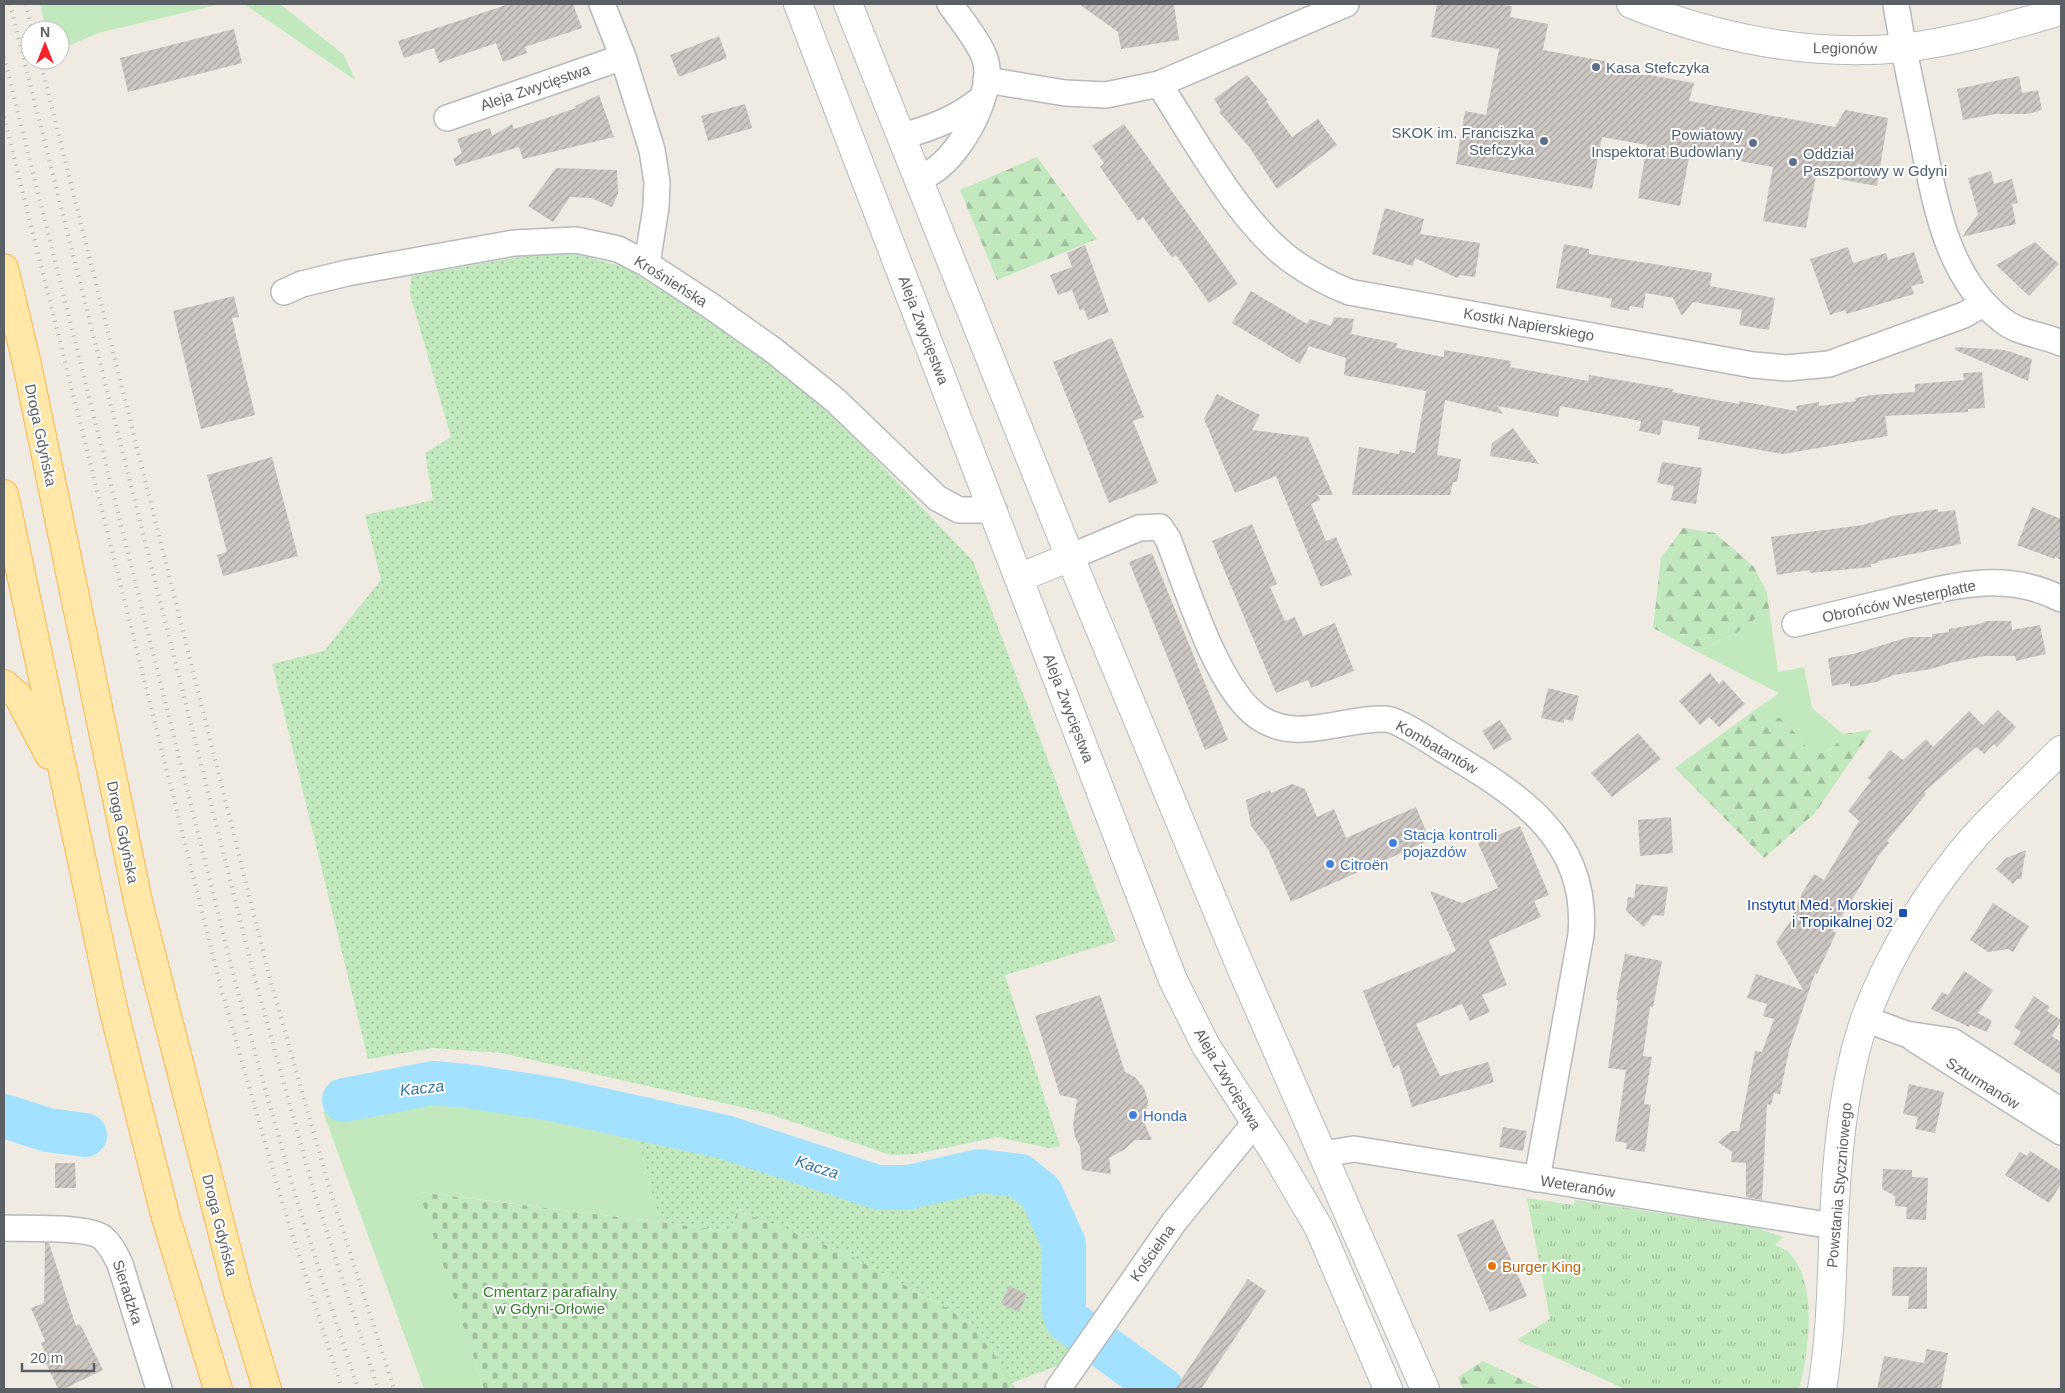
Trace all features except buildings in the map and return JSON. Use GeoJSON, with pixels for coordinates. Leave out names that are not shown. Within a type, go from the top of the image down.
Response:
{"type":"FeatureCollection","features":[{"type":"Feature","properties":{"kind":"main road","name":"Aleja Zwycięstwa"},"geometry":{"type":"LineString","coordinates":[[798,4],[1174,980],[1206,1046],[1254,1124],[1275,1153],[1318,1228],[1388,1389]]}},
{"type":"Feature","properties":{"kind":"main road"},"geometry":{"type":"LineString","coordinates":[[848,4],[903,136],[1070,557],[1239,963],[1425,1389]]}},
{"type":"Feature","properties":{"kind":"main road","name":"Legionów"},"geometry":{"type":"LineString","coordinates":[[1631,4],[1714,33],[1767,44],[1827,49],[1902,48],[1978,35],[2061,11]]}},
{"type":"Feature","properties":{"kind":"main road","name":"Droga Gdyńska"},"geometry":{"type":"LineString","coordinates":[[4,268],[27,364],[140,906],[234,1280],[266,1389]]}},
{"type":"Feature","properties":{"kind":"main road"},"geometry":{"type":"LineString","coordinates":[[4,494],[63,782],[114,1012],[165,1215],[218,1389]]}},
{"type":"Feature","properties":{"kind":"main road"},"geometry":{"type":"LineString","coordinates":[[1019,578],[1070,557]]}},
{"type":"Feature","properties":{"kind":"main road"},"geometry":{"type":"LineString","coordinates":[[4,684],[18,696],[63,782]]}},
{"type":"Feature","properties":{"kind":"main road","name":"Powstania Styczniowego"},"geometry":{"type":"LineString","coordinates":[[1822,1389],[1828,1346],[1833,1226],[1842,1122],[1850,1075],[1865,1019],[1914,919],[1944,876],[1975,836],[2061,750]]}},
{"type":"Feature","properties":{"kind":"street"},"geometry":{"type":"LineString","coordinates":[[602,4],[623,57],[652,150],[657,182],[655,220],[647,264]]}},
{"type":"Feature","properties":{"kind":"street"},"geometry":{"type":"LineString","coordinates":[[919,180],[942,165],[960,145],[972,127],[984,89],[984,56],[950,4]]}},
{"type":"Feature","properties":{"kind":"street"},"geometry":{"type":"LineString","coordinates":[[984,89],[1106,94],[1159,84],[1346,4]]}},
{"type":"Feature","properties":{"kind":"street"},"geometry":{"type":"LineString","coordinates":[[1896,4],[1902,48],[1939,220],[1953,257],[1984,304],[2003,322],[2021,332],[2042,335],[2061,343]]}},
{"type":"Feature","properties":{"kind":"street","name":"Aleja Zwycięstwa"},"geometry":{"type":"LineString","coordinates":[[447,118],[623,57]]}},
{"type":"Feature","properties":{"kind":"street","name":"Kostki Napierskiego"},"geometry":{"type":"LineString","coordinates":[[1159,84],[1218,177],[1272,244],[1294,263],[1324,282],[1349,292],[1747,364],[1787,368],[1829,364],[1964,315],[1984,304]]}},
{"type":"Feature","properties":{"kind":"street"},"geometry":{"type":"LineString","coordinates":[[903,136],[963,114],[984,89]]}},
{"type":"Feature","properties":{"kind":"street","name":"Krośnieńska"},"geometry":{"type":"LineString","coordinates":[[284,292],[302,284],[356,271],[514,243],[576,240],[618,250],[647,264],[742,328],[828,394],[937,498],[959,510],[994,510]]}},
{"type":"Feature","properties":{"kind":"street"},"geometry":{"type":"LineString","coordinates":[[2021,332],[2033,349],[2061,360]]}},
{"type":"Feature","properties":{"kind":"street","name":"Kombatantów"},"geometry":{"type":"LineString","coordinates":[[1070,557],[1139,528],[1160,527],[1168,539],[1210,647],[1233,692],[1258,718],[1277,726],[1298,729],[1387,718],[1474,768],[1537,814],[1560,843],[1571,862],[1580,888],[1583,910],[1581,935],[1537,1179]]}},
{"type":"Feature","properties":{"kind":"street","name":"Obrońców Westerplatte"},"geometry":{"type":"LineString","coordinates":[[1795,624],[1960,584],[1979,582],[2016,584],[2042,589],[2061,599]]}},
{"type":"Feature","properties":{"kind":"street","name":"Szturmanów"},"geometry":{"type":"LineString","coordinates":[[1865,1019],[1906,1034],[1952,1041],[2061,1111]]}},
{"type":"Feature","properties":{"kind":"street","name":"Szturmanów"},"geometry":{"type":"LineString","coordinates":[[1906,1034],[2061,1132]]}},
{"type":"Feature","properties":{"kind":"street","name":"Kościelna"},"geometry":{"type":"LineString","coordinates":[[1058,1389],[1174,1222],[1254,1124]]}},
{"type":"Feature","properties":{"kind":"street","name":"Weteranów"},"geometry":{"type":"LineString","coordinates":[[1324,1154],[1354,1149],[1833,1226]]}},
{"type":"Feature","properties":{"kind":"street","name":"Sieradzka"},"geometry":{"type":"LineString","coordinates":[[4,1228],[86,1231],[102,1237],[111,1247],[120,1264],[159,1389]]}},
{"type":"Feature","properties":{"kind":"green space"},"geometry":{"type":"Polygon","coordinates":[[[40,4],[221,4],[98,33],[70,45],[70,20],[44,20],[40,4]]]}},
{"type":"Feature","properties":{"kind":"green space"},"geometry":{"type":"Polygon","coordinates":[[[244,4],[280,4],[344,55],[355,80],[244,4]]]}},
{"type":"Feature","properties":{"kind":"green space"},"geometry":{"type":"Polygon","coordinates":[[[1037,157],[1097,239],[997,280],[960,190],[1037,157]]]}},
{"type":"Feature","properties":{"kind":"green space"},"geometry":{"type":"Polygon","coordinates":[[[573,253],[624,267],[741,340],[801,387],[859,442],[973,561],[1116,941],[1005,975],[1060,1146],[1049,1148],[997,1137],[916,1154],[891,1155],[763,1112],[501,1053],[433,1048],[368,1059],[272,664],[324,651],[381,580],[365,515],[433,500],[425,453],[451,437],[410,294],[411,276],[530,255],[573,253]]]}},
{"type":"Feature","properties":{"kind":"green space"},"geometry":{"type":"Polygon","coordinates":[[[1683,528],[1715,533],[1754,567],[1767,593],[1769,608],[1738,632],[1698,652],[1653,628],[1661,558],[1683,528]]]}},
{"type":"Feature","properties":{"kind":"green space"},"geometry":{"type":"Polygon","coordinates":[[[1769,608],[1778,672],[1804,667],[1812,708],[1843,734],[1837,744],[1824,754],[1811,754],[1799,737],[1780,718],[1751,713],[1779,693],[1698,652],[1738,632],[1769,608]]]}},
{"type":"Feature","properties":{"kind":"green space"},"geometry":{"type":"Polygon","coordinates":[[[1751,713],[1780,718],[1799,737],[1811,754],[1827,752],[1843,734],[1872,730],[1815,813],[1764,858],[1675,768],[1751,713]]]}},
{"type":"Feature","properties":{"kind":"green space"},"geometry":{"type":"Polygon","coordinates":[[[443,1087],[636,1129],[659,1222],[420,1192],[484,1389],[424,1389],[323,1112],[443,1087]]]}},
{"type":"Feature","properties":{"kind":"green space"},"geometry":{"type":"Polygon","coordinates":[[[636,1129],[728,1150],[875,1193],[904,1196],[985,1182],[1004,1183],[1016,1180],[1037,1199],[1052,1224],[1060,1252],[1061,1267],[1056,1315],[1063,1328],[1080,1339],[1065,1363],[1011,1383],[994,1354],[971,1326],[949,1309],[843,1252],[737,1210],[731,1231],[659,1222],[636,1129]]]}},
{"type":"Feature","properties":{"kind":"green space","name":"Cmentarz parafialny w Gdyni-Orłowie"},"geometry":{"type":"Polygon","coordinates":[[[419,1192],[731,1231],[737,1210],[843,1252],[949,1309],[971,1326],[994,1354],[1016,1389],[484,1389],[419,1192]]]}},
{"type":"Feature","properties":{"kind":"green space"},"geometry":{"type":"Polygon","coordinates":[[[1527,1198],[1574,1205],[1575,1200],[1757,1228],[1783,1237],[1775,1245],[1790,1253],[1800,1268],[1808,1301],[1808,1339],[1799,1389],[1625,1389],[1517,1340],[1550,1319],[1527,1198]]]}},
{"type":"Feature","properties":{"kind":"green space"},"geometry":{"type":"Polygon","coordinates":[[[1483,1361],[1542,1389],[1463,1389],[1458,1377],[1483,1361]]]}},
{"type":"Feature","properties":{"kind":"waterway","name":"Kacza"},"geometry":{"type":"LineString","coordinates":[[344,1100],[433,1083],[467,1086],[552,1099],[725,1137],[877,1187],[909,1187],[980,1171],[1020,1176],[1041,1193],[1064,1244],[1064,1311],[1067,1320],[1162,1389]]}},
{"type":"Feature","properties":{"kind":"waterway","name":"Kacza"},"geometry":{"type":"LineString","coordinates":[[4,1116],[48,1130],[85,1135]]}},
{"type":"Feature","properties":{"kind":"railway"},"geometry":{"type":"LineString","coordinates":[[10,4],[255,979],[314,1192],[378,1389]]}},
{"type":"Feature","properties":{"kind":"railway"},"geometry":{"type":"LineString","coordinates":[[26,4],[30,20]]}},
{"type":"Feature","properties":{"kind":"railway"},"geometry":{"type":"LineString","coordinates":[[4,57],[236,985],[296,1198],[358,1389]]}},
{"type":"Feature","properties":{"kind":"railway"},"geometry":{"type":"LineString","coordinates":[[43,70],[269,975],[329,1187],[394,1389]]}},
{"type":"Feature","properties":{"kind":"railway"},"geometry":{"type":"LineString","coordinates":[[4,117],[221,988],[282,1202],[342,1389]]}},
{"type":"Feature","properties":{"kind":"place","name":"Kasa Stefczyka"},"geometry":{"type":"Point","coordinates":[1596,67]}},
{"type":"Feature","properties":{"kind":"place","name":"SKOK im. Franciszka Stefczyka"},"geometry":{"type":"Point","coordinates":[1544,141]}},
{"type":"Feature","properties":{"kind":"place","name":"Powiatowy Inspektorat Budowlany"},"geometry":{"type":"Point","coordinates":[1753,143]}},
{"type":"Feature","properties":{"kind":"place","name":"Oddział Paszportowy w Gdyni"},"geometry":{"type":"Point","coordinates":[1793,162]}},
{"type":"Feature","properties":{"kind":"place","name":"Stacja kontroli pojazdów"},"geometry":{"type":"Point","coordinates":[1393,843]}},
{"type":"Feature","properties":{"kind":"place","name":"Citroën"},"geometry":{"type":"Point","coordinates":[1330,864]}},
{"type":"Feature","properties":{"kind":"place","name":"Instytut Med. Morskiej i Tropikalnej 02"},"geometry":{"type":"Point","coordinates":[1903,913]}},
{"type":"Feature","properties":{"kind":"place","name":"Honda"},"geometry":{"type":"Point","coordinates":[1133,1115]}},
{"type":"Feature","properties":{"kind":"place","name":"Burger King"},"geometry":{"type":"Point","coordinates":[1492,1266]}}]}
